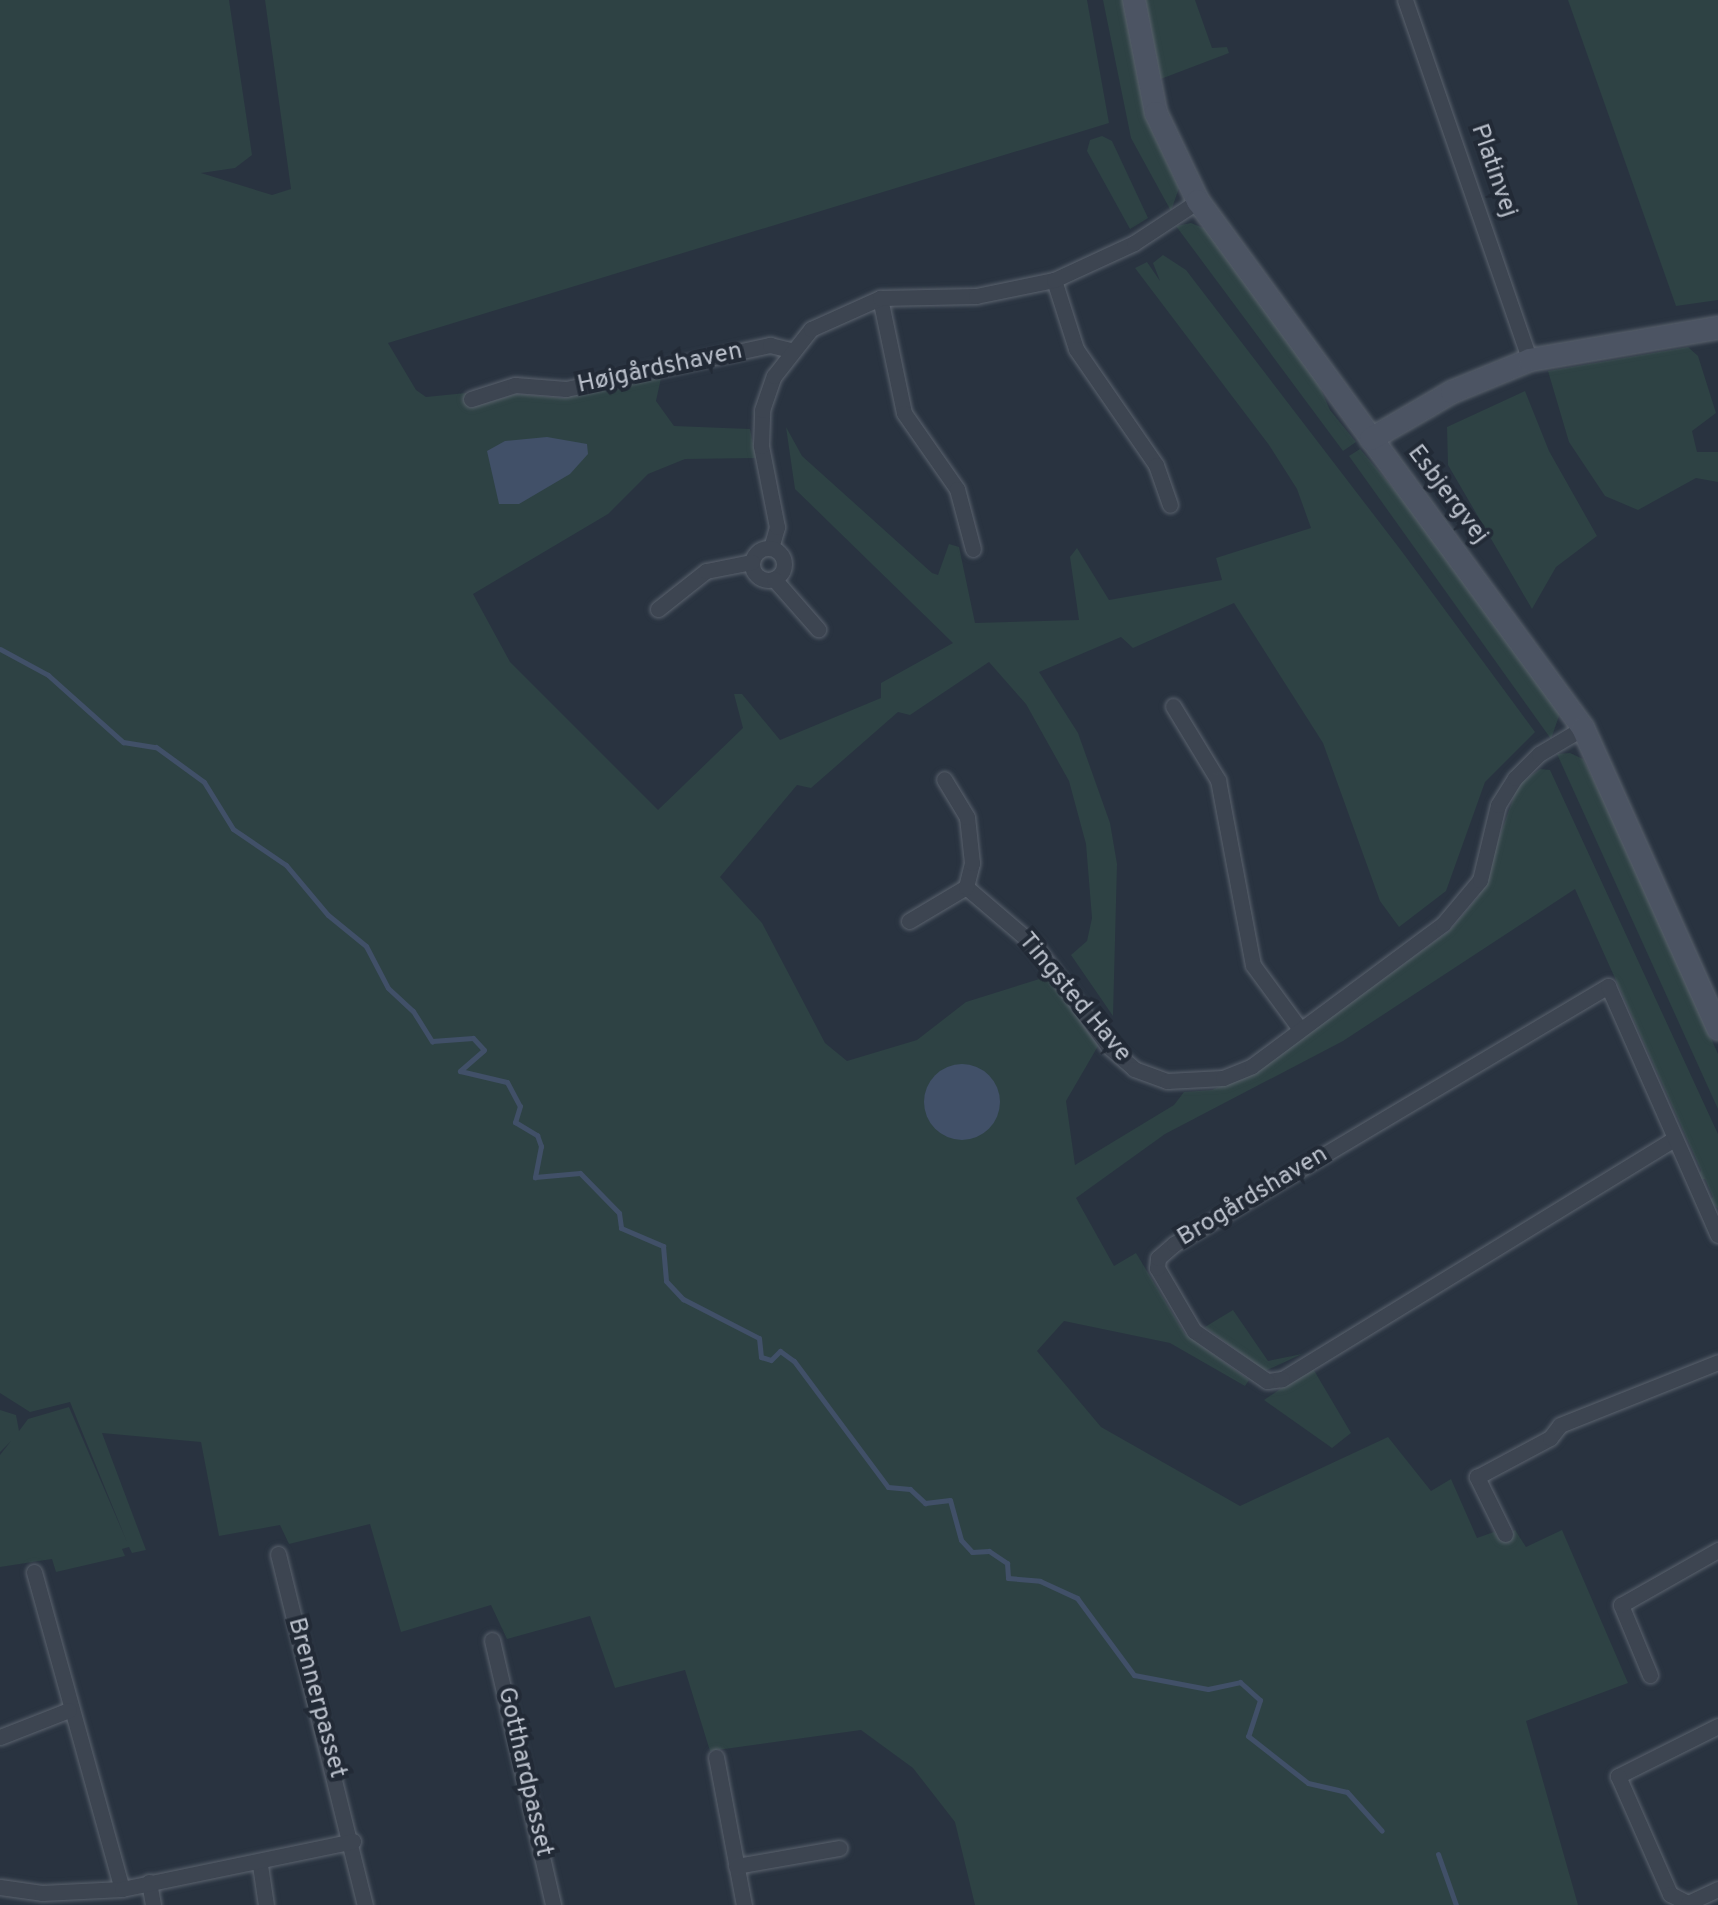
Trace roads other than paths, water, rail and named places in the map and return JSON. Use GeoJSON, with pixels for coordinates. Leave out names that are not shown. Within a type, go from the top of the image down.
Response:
{"type":"FeatureCollection","features":[{"type":"Feature","properties":{"kind":"main road","name":"Esbjergvej"},"geometry":{"type":"LineString","coordinates":[[1134,0],[1156,114],[1198,201],[1583,728],[1718,1029]]}},
{"type":"Feature","properties":{"kind":"main road"},"geometry":{"type":"LineString","coordinates":[[1371,439],[1452,392],[1530,360],[1718,328]]}},
{"type":"Feature","properties":{"kind":"street","name":"Platinvej"},"geometry":{"type":"LineString","coordinates":[[1405,0],[1530,360]]}},
{"type":"Feature","properties":{"kind":"street","name":"Højgårdshaven"},"geometry":{"type":"LineString","coordinates":[[774,578],[784,560],[771,548],[778,527],[762,446],[762,410],[790,350],[834,314],[880,298],[976,296],[1054,280],[1134,243],[1198,201]]}},
{"type":"Feature","properties":{"kind":"street"},"geometry":{"type":"LineString","coordinates":[[1054,280],[1076,348],[1156,464],[1170,505]]}},
{"type":"Feature","properties":{"kind":"street"},"geometry":{"type":"LineString","coordinates":[[880,298],[904,413],[957,489],[973,549]]}},
{"type":"Feature","properties":{"kind":"street","name":"Højgårdshaven"},"geometry":{"type":"LineString","coordinates":[[471,399],[515,385],[566,389],[770,345],[790,350]]}},
{"type":"Feature","properties":{"kind":"street"},"geometry":{"type":"LineString","coordinates":[[658,609],[706,571],[752,562],[771,548]]}},
{"type":"Feature","properties":{"kind":"street"},"geometry":{"type":"LineString","coordinates":[[752,562],[758,577],[774,578],[818,629]]}},
{"type":"Feature","properties":{"kind":"street"},"geometry":{"type":"LineString","coordinates":[[1173,706],[1218,780],[1252,965],[1300,1029]]}},
{"type":"Feature","properties":{"kind":"street","name":"Tingsted Have"},"geometry":{"type":"LineString","coordinates":[[966,887],[1035,946],[1108,1046],[1134,1069],[1167,1081],[1223,1078],[1300,1029],[1466,902],[1480,880],[1498,805],[1515,778],[1538,754],[1583,728]]}},
{"type":"Feature","properties":{"kind":"street"},"geometry":{"type":"LineString","coordinates":[[908,921],[966,887],[973,842],[944,779]]}},
{"type":"Feature","properties":{"kind":"street","name":"Brogårdshaven"},"geometry":{"type":"LineString","coordinates":[[1674,1138],[1282,1379],[1267,1381],[1194,1331],[1157,1268],[1158,1258],[1174,1244],[1595,989],[1608,986],[1616,995],[1718,1235]]}},
{"type":"Feature","properties":{"kind":"street"},"geometry":{"type":"LineString","coordinates":[[1505,1534],[1477,1477],[1550,1438],[1560,1425],[1718,1362]]}},
{"type":"Feature","properties":{"kind":"street"},"geometry":{"type":"LineString","coordinates":[[1650,1675],[1622,1605],[1718,1550]]}},
{"type":"Feature","properties":{"kind":"street","name":"Brennerpasset"},"geometry":{"type":"LineString","coordinates":[[278,1554],[366,1905]]}},
{"type":"Feature","properties":{"kind":"street"},"geometry":{"type":"LineString","coordinates":[[34,1572],[69,1710],[122,1888]]}},
{"type":"Feature","properties":{"kind":"street","name":"Gotthardpasset"},"geometry":{"type":"LineString","coordinates":[[492,1640],[554,1905]]}},
{"type":"Feature","properties":{"kind":"street"},"geometry":{"type":"LineString","coordinates":[[0,1737],[69,1710]]}},
{"type":"Feature","properties":{"kind":"street"},"geometry":{"type":"LineString","coordinates":[[1718,1726],[1618,1776],[1670,1894],[1688,1902],[1718,1889]]}},
{"type":"Feature","properties":{"kind":"street"},"geometry":{"type":"LineString","coordinates":[[716,1756],[744,1905]]}},
{"type":"Feature","properties":{"kind":"street"},"geometry":{"type":"LineString","coordinates":[[0,1887],[56,1893],[122,1888],[260,1865],[353,1841]]}},
{"type":"Feature","properties":{"kind":"street"},"geometry":{"type":"LineString","coordinates":[[736,1866],[839,1848]]}},
{"type":"Feature","properties":{"kind":"street"},"geometry":{"type":"LineString","coordinates":[[260,1865],[266,1905]]}},
{"type":"Feature","properties":{"kind":"street"},"geometry":{"type":"LineString","coordinates":[[149,1882],[153,1905]]}},
{"type":"Feature","properties":{"kind":"water"},"geometry":{"type":"Polygon","coordinates":[[[547,437],[587,444],[588,454],[570,474],[519,504],[499,504],[487,451],[505,441],[547,437]]]}},
{"type":"Feature","properties":{"kind":"water"},"geometry":{"type":"Polygon","coordinates":[[[962,1064],[989,1075],[1000,1102],[989,1129],[962,1140],[935,1129],[924,1102],[935,1075],[962,1064]]]}},
{"type":"Feature","properties":{"kind":"waterway"},"geometry":{"type":"LineString","coordinates":[[0,649],[48,675],[123,742],[156,747],[204,782],[233,829],[286,865],[328,915],[366,946],[388,988],[413,1011],[432,1041],[473,1038],[484,1050],[460,1071],[507,1082],[520,1106],[515,1122],[537,1135],[541,1146],[535,1177],[580,1173],[619,1213],[621,1228],[663,1246],[666,1281],[683,1299],[759,1338],[761,1357],[771,1360],[780,1351],[794,1361],[888,1487],[910,1489],[925,1503],[950,1500],[961,1540],[972,1552],[989,1551],[1007,1563],[1008,1578],[1040,1581],[1077,1598],[1134,1675],[1208,1689],[1240,1682],[1260,1700],[1248,1736],[1308,1783],[1347,1792],[1382,1831]]}},
{"type":"Feature","properties":{"kind":"waterway"},"geometry":{"type":"LineString","coordinates":[[1438,1854],[1456,1905]]}}]}
